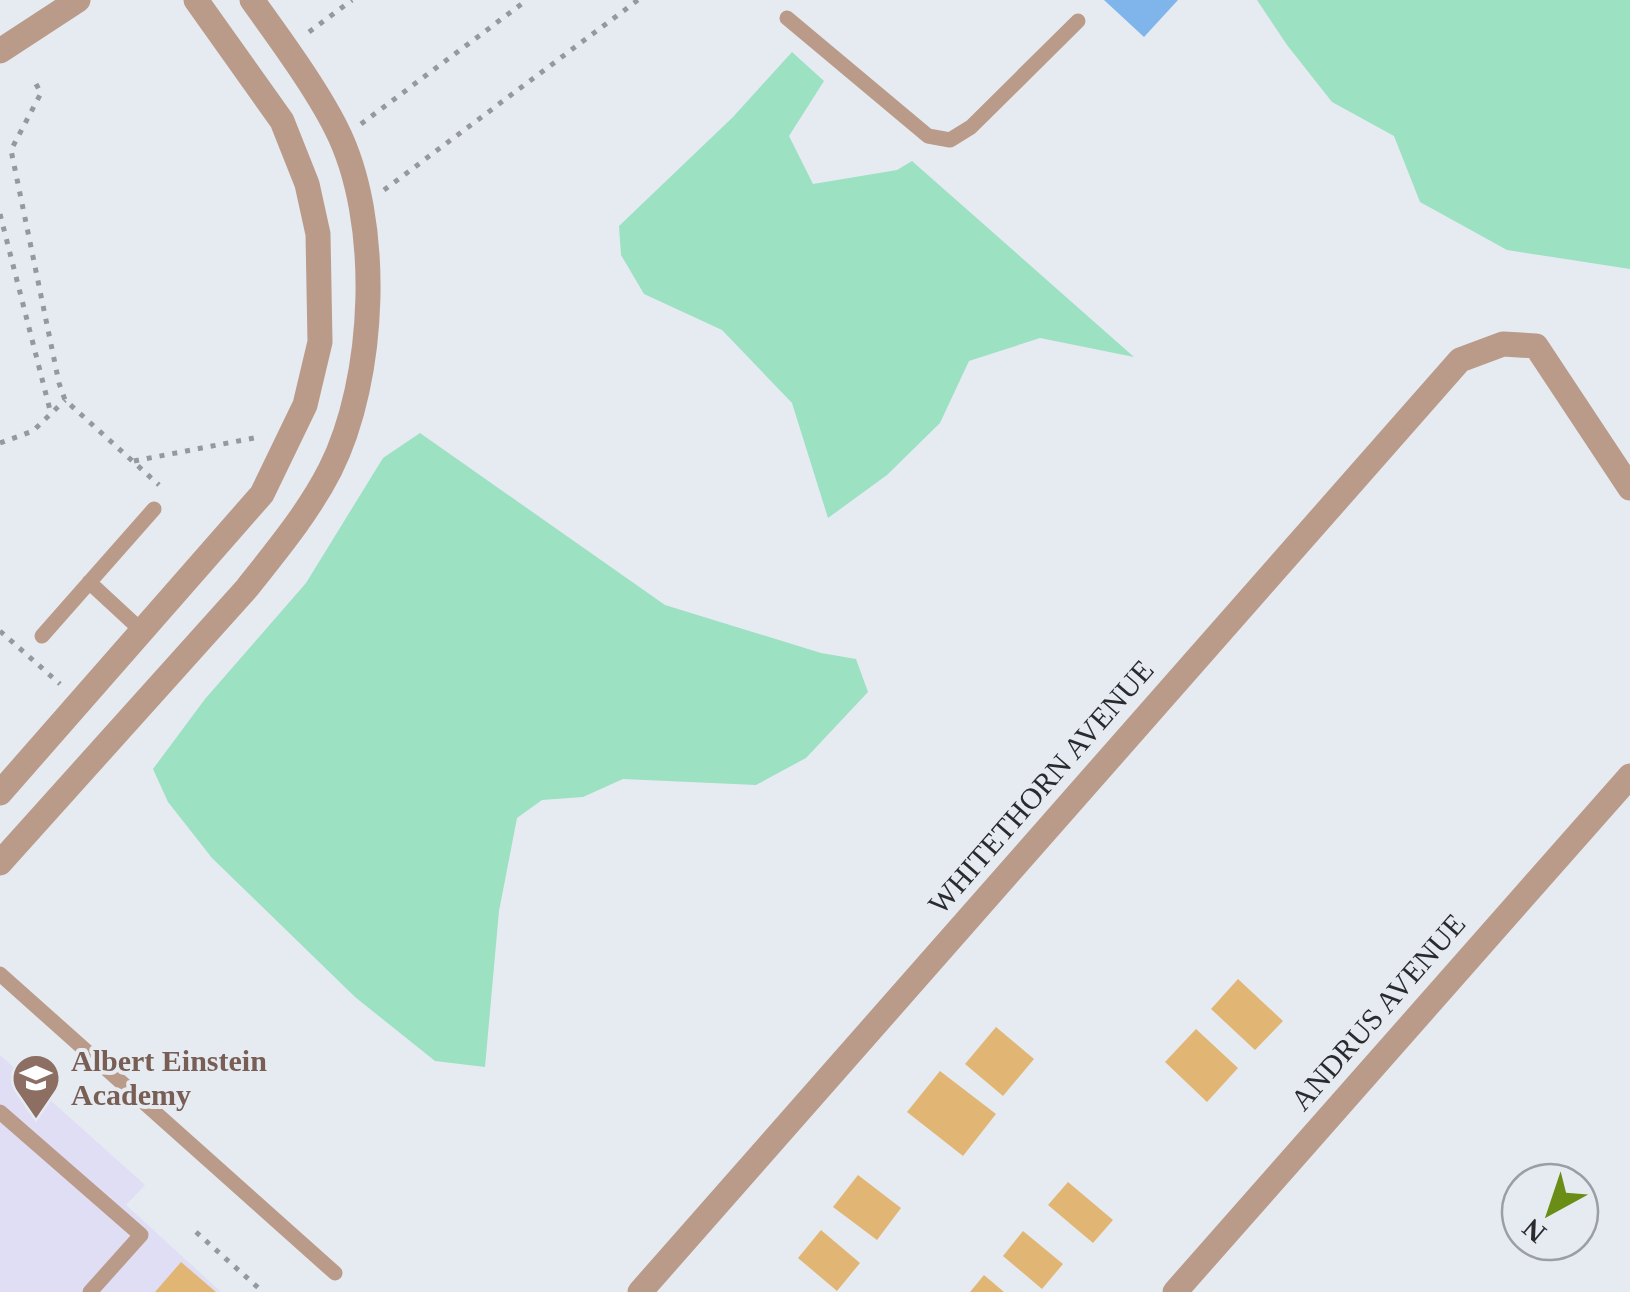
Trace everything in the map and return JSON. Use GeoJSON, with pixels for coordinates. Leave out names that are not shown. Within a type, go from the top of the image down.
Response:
{"type":"FeatureCollection","features":[{"type":"Feature","properties":{"kind":"street"},"geometry":{"type":"LineString","coordinates":[[0,51],[78,0]]}},
{"type":"Feature","properties":{"kind":"street"},"geometry":{"type":"LineString","coordinates":[[0,793],[262,494],[305,405],[320,342],[318,234],[298,155],[282,121],[196,0]]}},
{"type":"Feature","properties":{"kind":"street"},"geometry":{"type":"LineString","coordinates":[[0,863],[276,552],[306,513],[332,466],[350,416],[363,369],[369,276],[360,206],[337,128],[252,0]]}},
{"type":"Feature","properties":{"kind":"street","name":"WHITETHORN AVENUE"},"geometry":{"type":"LineString","coordinates":[[640,1292],[1460,360],[1504,344],[1536,346],[1630,488]]}},
{"type":"Feature","properties":{"kind":"street","name":"ANDRUS AVENUE"},"geometry":{"type":"LineString","coordinates":[[1174,1292],[1630,776]]}},
{"type":"Feature","properties":{"kind":"lane"},"geometry":{"type":"LineString","coordinates":[[787,18],[928,136],[950,140],[972,128],[1078,21]]}},
{"type":"Feature","properties":{"kind":"lane"},"geometry":{"type":"LineString","coordinates":[[42,636],[154,509]]}},
{"type":"Feature","properties":{"kind":"lane"},"geometry":{"type":"LineString","coordinates":[[89,582],[142,630]]}},
{"type":"Feature","properties":{"kind":"lane"},"geometry":{"type":"LineString","coordinates":[[0,974],[335,1273]]}},
{"type":"Feature","properties":{"kind":"lane"},"geometry":{"type":"LineString","coordinates":[[0,1112],[140,1234],[90,1292]]}},
{"type":"Feature","properties":{"kind":"path"},"geometry":{"type":"LineString","coordinates":[[309,32],[352,0]]}},
{"type":"Feature","properties":{"kind":"path"},"geometry":{"type":"LineString","coordinates":[[359,126],[527,0]]}},
{"type":"Feature","properties":{"kind":"path"},"geometry":{"type":"LineString","coordinates":[[381,192],[638,0]]}},
{"type":"Feature","properties":{"kind":"path"},"geometry":{"type":"LineString","coordinates":[[36,84],[40,93],[12,150],[64,400],[160,485]]}},
{"type":"Feature","properties":{"kind":"path"},"geometry":{"type":"LineString","coordinates":[[0,214],[50,414]]}},
{"type":"Feature","properties":{"kind":"path"},"geometry":{"type":"LineString","coordinates":[[0,443],[33,431],[64,400]]}},
{"type":"Feature","properties":{"kind":"path"},"geometry":{"type":"LineString","coordinates":[[134,462],[266,435]]}},
{"type":"Feature","properties":{"kind":"path"},"geometry":{"type":"LineString","coordinates":[[0,631],[62,686]]}},
{"type":"Feature","properties":{"kind":"path"},"geometry":{"type":"LineString","coordinates":[[196,1232],[263,1292]]}},
{"type":"Feature","properties":{"kind":"shaded area","name":"Albert Einstein Academy"},"geometry":{"type":"Polygon","coordinates":[[[0,1055],[145,1185],[126,1205],[221,1292],[0,1292],[0,1055]]]}},
{"type":"Feature","properties":{"kind":"green space"},"geometry":{"type":"Polygon","coordinates":[[[1257,0],[1630,0],[1630,269],[1507,250],[1420,202],[1394,136],[1332,102],[1257,0]]]}},
{"type":"Feature","properties":{"kind":"green space"},"geometry":{"type":"Polygon","coordinates":[[[792,52],[824,81],[789,136],[813,184],[897,170],[912,161],[1134,357],[1040,338],[969,361],[940,423],[887,475],[828,518],[792,403],[722,330],[644,294],[621,255],[619,226],[733,117],[792,52]]]}},
{"type":"Feature","properties":{"kind":"green space"},"geometry":{"type":"Polygon","coordinates":[[[420,433],[665,605],[821,653],[856,659],[868,692],[806,758],[756,785],[623,779],[583,797],[542,800],[517,818],[499,911],[485,1067],[435,1061],[355,997],[212,858],[168,802],[153,769],[205,699],[306,583],[383,458],[420,433]]]}},
{"type":"Feature","properties":{"kind":"water"},"geometry":{"type":"Polygon","coordinates":[[[1104,0],[1178,0],[1144,37],[1104,0]]]}},
{"type":"Feature","properties":{"kind":"building"},"geometry":{"type":"Polygon","coordinates":[[[1238,979],[1283,1021],[1255,1050],[1211,1009],[1238,979]]]}},
{"type":"Feature","properties":{"kind":"building"},"geometry":{"type":"Polygon","coordinates":[[[996,1027],[1034,1059],[1003,1096],[965,1064],[996,1027]]]}},
{"type":"Feature","properties":{"kind":"building"},"geometry":{"type":"Polygon","coordinates":[[[1196,1029],[1238,1068],[1207,1102],[1165,1062],[1196,1029]]]}},
{"type":"Feature","properties":{"kind":"building"},"geometry":{"type":"Polygon","coordinates":[[[940,1071],[996,1114],[963,1156],[907,1112],[940,1071]]]}},
{"type":"Feature","properties":{"kind":"building"},"geometry":{"type":"Polygon","coordinates":[[[858,1175],[901,1208],[877,1240],[833,1207],[858,1175]]]}},
{"type":"Feature","properties":{"kind":"building"},"geometry":{"type":"Polygon","coordinates":[[[1068,1182],[1113,1220],[1093,1243],[1048,1205],[1068,1182]]]}},
{"type":"Feature","properties":{"kind":"building"},"geometry":{"type":"Polygon","coordinates":[[[821,1230],[860,1263],[837,1291],[798,1258],[821,1230]]]}},
{"type":"Feature","properties":{"kind":"building"},"geometry":{"type":"Polygon","coordinates":[[[1023,1231],[1063,1264],[1042,1289],[1003,1256],[1023,1231]]]}},
{"type":"Feature","properties":{"kind":"building"},"geometry":{"type":"Polygon","coordinates":[[[181,1262],[216,1292],[155,1292],[181,1262]]]}},
{"type":"Feature","properties":{"kind":"building"},"geometry":{"type":"Polygon","coordinates":[[[984,1275],[1004,1292],[970,1292],[984,1275]]]}},
{"type":"Feature","properties":{"kind":"place","name":"Albert Einstein Academy"},"geometry":{"type":"Point","coordinates":[36,1120]}}]}
